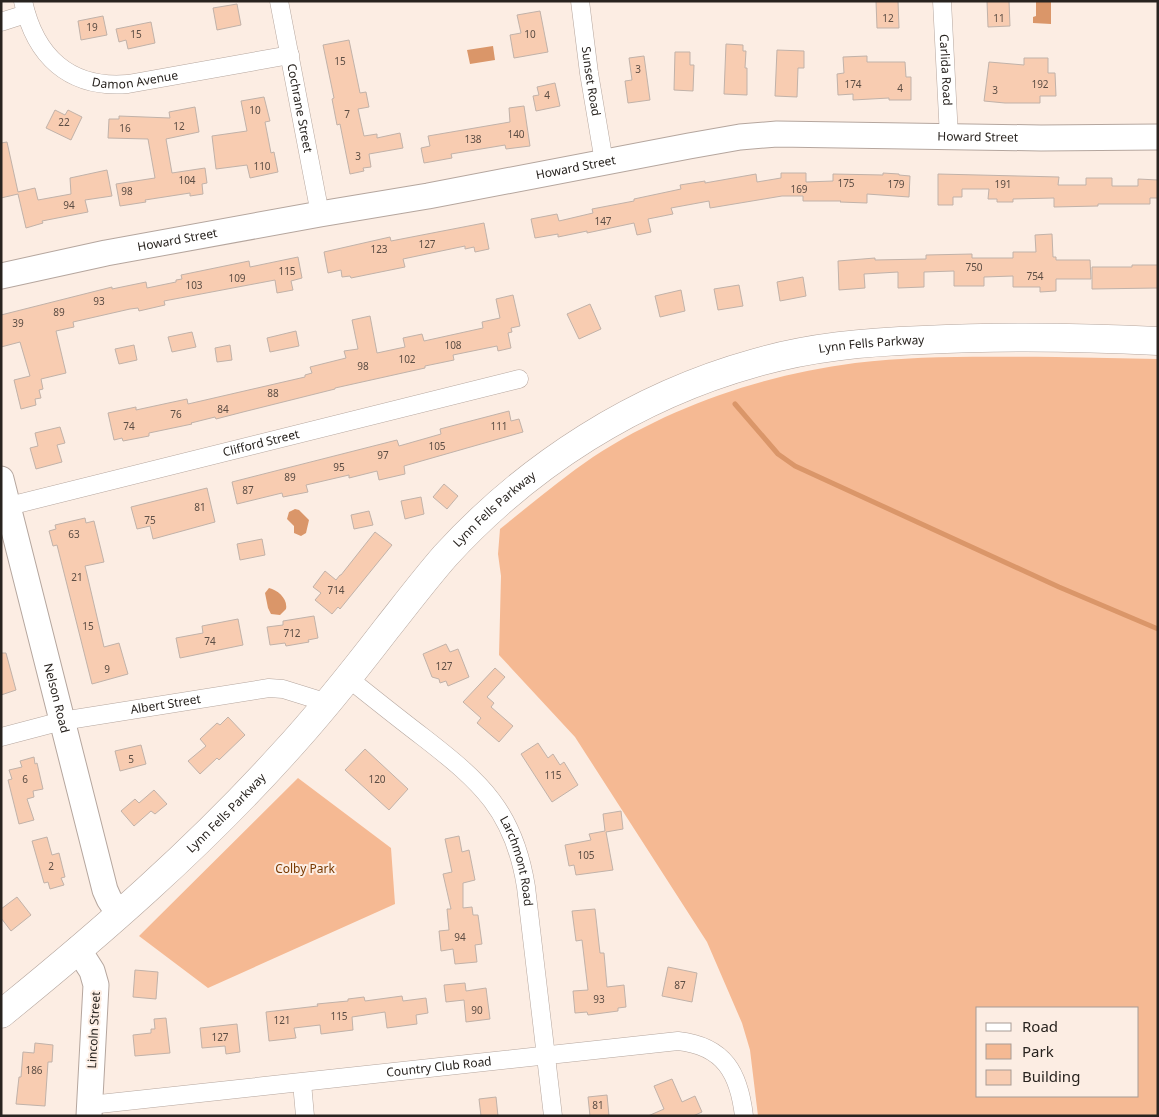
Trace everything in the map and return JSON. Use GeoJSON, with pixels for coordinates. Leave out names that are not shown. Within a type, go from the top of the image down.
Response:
{"type":"FeatureCollection","features":[{"type":"Feature","properties":{"kind":"main road","name":"Lynn Fells Parkway"},"geometry":{"type":"LineString","coordinates":[[1,1014],[163,875],[244,796],[328,703],[443,559],[490,512],[530,478],[574,446],[623,416],[675,391],[710,377],[758,362],[807,351],[847,345],[955,338],[1158,340]]}},
{"type":"Feature","properties":{"kind":"street","name":"Cochrane Street"},"geometry":{"type":"LineString","coordinates":[[280,1],[320,214]]}},
{"type":"Feature","properties":{"kind":"street","name":"Sunset Road"},"geometry":{"type":"LineString","coordinates":[[580,1],[589,73],[604,162]]}},
{"type":"Feature","properties":{"kind":"street","name":"Carlida Road"},"geometry":{"type":"LineString","coordinates":[[942,1],[949,137]]}},
{"type":"Feature","properties":{"kind":"street","name":"Damon Avenue"},"geometry":{"type":"LineString","coordinates":[[24,8],[36,40],[53,60],[75,76],[101,84],[128,84],[290,55]]}},
{"type":"Feature","properties":{"kind":"street"},"geometry":{"type":"LineString","coordinates":[[1,22],[24,8]]}},
{"type":"Feature","properties":{"kind":"street","name":"Howard Street"},"geometry":{"type":"LineString","coordinates":[[1,276],[106,253],[764,134],[949,137],[1158,137]]}},
{"type":"Feature","properties":{"kind":"street","name":"Clifford Street"},"geometry":{"type":"LineString","coordinates":[[5,507],[519,379]]}},
{"type":"Feature","properties":{"kind":"street","name":"Nelson Road"},"geometry":{"type":"LineString","coordinates":[[1,479],[5,507],[105,890],[109,900],[119,914]]}},
{"type":"Feature","properties":{"kind":"street","name":"Larchmont Road"},"geometry":{"type":"LineString","coordinates":[[348,678],[469,774],[488,795],[504,819],[516,845],[524,872],[553,1116]]}},
{"type":"Feature","properties":{"kind":"street","name":"Albert Street"},"geometry":{"type":"LineString","coordinates":[[1,737],[62,721],[268,688],[288,690],[328,703]]}},
{"type":"Feature","properties":{"kind":"street","name":"Lincoln Street"},"geometry":{"type":"LineString","coordinates":[[78,949],[92,971],[96,985],[90,1111]]}},
{"type":"Feature","properties":{"kind":"street","name":"Country Club Road"},"geometry":{"type":"LineString","coordinates":[[90,1111],[302,1083],[670,1042],[695,1044],[711,1050],[729,1067],[740,1090],[744,1116]]}},
{"type":"Feature","properties":{"kind":"street"},"geometry":{"type":"LineString","coordinates":[[302,1083],[305,1116]]}},
{"type":"Feature","properties":{"kind":"green space"},"geometry":{"type":"Polygon","coordinates":[[[981,357],[1158,359],[1158,1116],[758,1116],[750,1050],[742,1023],[707,942],[575,737],[499,655],[501,576],[498,554],[500,529],[593,457],[654,422],[719,395],[786,376],[855,363],[880,360],[981,357]]]}},
{"type":"Feature","properties":{"kind":"green space","name":"Colby Park"},"geometry":{"type":"Polygon","coordinates":[[[298,778],[391,848],[395,904],[208,988],[139,936],[298,778]]]}},
{"type":"Feature","properties":{"kind":"shaded area"},"geometry":{"type":"Polygon","coordinates":[[[1036,1],[1051,1],[1051,24],[1033,23],[1033,17],[1036,16],[1036,1]]]}},
{"type":"Feature","properties":{"kind":"shaded area"},"geometry":{"type":"Polygon","coordinates":[[[493,46],[495,60],[470,64],[467,50],[493,46]]]}},
{"type":"Feature","properties":{"kind":"shaded area"},"geometry":{"type":"Polygon","coordinates":[[[295,509],[299,510],[309,520],[306,533],[301,536],[294,533],[294,526],[287,519],[289,512],[295,509]]]}},
{"type":"Feature","properties":{"kind":"shaded area"},"geometry":{"type":"Polygon","coordinates":[[[269,588],[284,598],[286,609],[280,615],[271,614],[268,608],[265,593],[269,588]]]}},
{"type":"Feature","properties":{"kind":"building"},"geometry":{"type":"Polygon","coordinates":[[[876,1],[898,1],[899,28],[877,28],[876,1]]]}},
{"type":"Feature","properties":{"kind":"building"},"geometry":{"type":"Polygon","coordinates":[[[987,1],[1009,1],[1010,26],[988,27],[987,1]]]}},
{"type":"Feature","properties":{"kind":"building"},"geometry":{"type":"Polygon","coordinates":[[[237,4],[241,25],[217,30],[213,8],[237,4]]]}},
{"type":"Feature","properties":{"kind":"building"},"geometry":{"type":"Polygon","coordinates":[[[540,11],[548,52],[514,58],[510,35],[521,33],[517,15],[540,11]]]}},
{"type":"Feature","properties":{"kind":"building"},"geometry":{"type":"Polygon","coordinates":[[[103,16],[107,35],[81,40],[78,21],[103,16]]]}},
{"type":"Feature","properties":{"kind":"building"},"geometry":{"type":"Polygon","coordinates":[[[151,22],[155,43],[128,49],[126,40],[119,42],[116,29],[151,22]]]}},
{"type":"Feature","properties":{"kind":"building"},"geometry":{"type":"Polygon","coordinates":[[[349,40],[360,93],[366,92],[369,107],[358,109],[364,136],[377,134],[377,138],[400,133],[403,148],[369,154],[371,167],[363,168],[364,171],[350,174],[340,124],[337,125],[332,99],[334,98],[323,45],[349,40]]]}},
{"type":"Feature","properties":{"kind":"building"},"geometry":{"type":"Polygon","coordinates":[[[726,44],[743,45],[743,51],[746,51],[747,95],[724,94],[726,44]]]}},
{"type":"Feature","properties":{"kind":"building"},"geometry":{"type":"Polygon","coordinates":[[[777,50],[804,51],[804,68],[798,68],[797,97],[775,96],[777,50]]]}},
{"type":"Feature","properties":{"kind":"building"},"geometry":{"type":"Polygon","coordinates":[[[675,52],[690,52],[690,65],[694,65],[693,91],[674,90],[675,52]]]}},
{"type":"Feature","properties":{"kind":"building"},"geometry":{"type":"Polygon","coordinates":[[[644,56],[650,100],[628,103],[625,81],[632,80],[629,58],[644,56]]]}},
{"type":"Feature","properties":{"kind":"building"},"geometry":{"type":"Polygon","coordinates":[[[867,56],[867,62],[905,62],[906,77],[911,77],[911,100],[889,100],[889,98],[853,100],[853,94],[838,95],[837,74],[844,73],[843,57],[867,56]]]}},
{"type":"Feature","properties":{"kind":"building"},"geometry":{"type":"Polygon","coordinates":[[[1024,58],[1048,58],[1048,73],[1055,73],[1056,96],[1040,96],[1040,103],[984,101],[989,62],[1024,65],[1024,58]]]}},
{"type":"Feature","properties":{"kind":"building"},"geometry":{"type":"Polygon","coordinates":[[[555,83],[560,106],[536,111],[533,96],[539,95],[537,87],[555,83]]]}},
{"type":"Feature","properties":{"kind":"building"},"geometry":{"type":"Polygon","coordinates":[[[264,97],[270,121],[265,122],[271,153],[274,152],[278,172],[250,178],[247,165],[216,169],[212,136],[247,131],[241,101],[264,97]]]}},
{"type":"Feature","properties":{"kind":"building"},"geometry":{"type":"Polygon","coordinates":[[[524,106],[530,146],[506,149],[505,145],[451,154],[452,158],[424,163],[421,148],[430,146],[428,136],[510,122],[509,108],[524,106]]]}},
{"type":"Feature","properties":{"kind":"building"},"geometry":{"type":"Polygon","coordinates":[[[195,107],[199,132],[166,139],[172,173],[205,168],[207,183],[202,184],[203,194],[190,196],[190,193],[120,206],[116,184],[155,178],[148,139],[108,138],[109,119],[119,119],[119,116],[170,118],[169,112],[195,107]]]}},
{"type":"Feature","properties":{"kind":"building"},"geometry":{"type":"Polygon","coordinates":[[[55,110],[65,115],[68,110],[82,117],[71,140],[46,128],[55,110]]]}},
{"type":"Feature","properties":{"kind":"building"},"geometry":{"type":"Polygon","coordinates":[[[7,142],[18,192],[35,188],[38,200],[71,194],[70,178],[107,170],[112,196],[85,200],[88,212],[42,221],[43,223],[26,228],[18,194],[1,198],[1,143],[7,142]]]}},
{"type":"Feature","properties":{"kind":"building"},"geometry":{"type":"Polygon","coordinates":[[[781,173],[806,173],[806,182],[833,181],[833,174],[883,175],[883,173],[910,176],[909,197],[867,194],[867,203],[803,201],[803,196],[782,196],[710,208],[709,201],[671,208],[673,214],[648,219],[651,232],[637,235],[634,223],[587,233],[587,231],[558,237],[558,234],[535,238],[531,219],[557,214],[559,221],[593,213],[592,209],[681,189],[680,185],[705,181],[705,183],[756,174],[757,182],[781,178],[781,173]]]}},
{"type":"Feature","properties":{"kind":"building"},"geometry":{"type":"Polygon","coordinates":[[[938,174],[1059,177],[1058,185],[1086,185],[1086,178],[1112,178],[1112,186],[1138,186],[1138,179],[1158,180],[1158,198],[1150,198],[1150,204],[1098,204],[1098,206],[1054,207],[1054,198],[1013,199],[1013,202],[997,202],[997,199],[988,199],[989,189],[962,189],[962,197],[953,197],[953,205],[938,205],[938,174]]]}},
{"type":"Feature","properties":{"kind":"building"},"geometry":{"type":"Polygon","coordinates":[[[484,223],[489,249],[475,252],[474,247],[465,249],[465,246],[403,259],[405,267],[351,278],[350,276],[342,277],[341,270],[328,273],[324,252],[390,237],[391,241],[484,223]]]}},
{"type":"Feature","properties":{"kind":"building"},"geometry":{"type":"Polygon","coordinates":[[[1052,234],[1053,257],[1056,257],[1056,260],[1090,260],[1091,279],[1056,279],[1056,291],[1040,292],[1040,287],[1013,287],[1013,276],[984,277],[984,286],[954,286],[954,271],[924,272],[924,287],[898,288],[898,272],[864,274],[865,288],[839,290],[838,261],[875,258],[875,260],[926,259],[926,255],[972,254],[972,258],[1013,258],[1013,252],[1036,252],[1035,235],[1052,234]]]}},
{"type":"Feature","properties":{"kind":"building"},"geometry":{"type":"Polygon","coordinates":[[[298,257],[302,278],[291,281],[293,290],[277,293],[275,280],[164,301],[165,305],[139,311],[138,308],[130,309],[73,322],[74,327],[56,331],[66,373],[41,379],[43,389],[39,390],[41,398],[35,399],[36,405],[21,409],[14,380],[30,376],[20,342],[1,347],[1,315],[112,287],[112,289],[146,282],[147,288],[176,282],[176,280],[182,279],[181,275],[249,261],[250,267],[298,257]]]}},
{"type":"Feature","properties":{"kind":"building"},"geometry":{"type":"Polygon","coordinates":[[[1132,265],[1158,265],[1158,288],[1092,289],[1092,267],[1132,267],[1132,265]]]}},
{"type":"Feature","properties":{"kind":"building"},"geometry":{"type":"Polygon","coordinates":[[[803,277],[806,296],[780,301],[777,282],[803,277]]]}},
{"type":"Feature","properties":{"kind":"building"},"geometry":{"type":"Polygon","coordinates":[[[739,285],[743,306],[718,310],[714,289],[739,285]]]}},
{"type":"Feature","properties":{"kind":"building"},"geometry":{"type":"Polygon","coordinates":[[[681,290],[685,311],[660,317],[655,296],[681,290]]]}},
{"type":"Feature","properties":{"kind":"building"},"geometry":{"type":"Polygon","coordinates":[[[513,295],[520,326],[511,328],[512,332],[508,333],[511,348],[498,351],[497,346],[453,355],[454,360],[425,366],[425,368],[335,388],[216,419],[215,417],[149,433],[149,436],[123,441],[122,438],[114,440],[108,413],[136,407],[136,410],[187,399],[188,404],[305,377],[305,375],[312,373],[310,367],[346,358],[344,351],[358,349],[352,320],[370,316],[377,353],[405,347],[403,338],[422,334],[424,341],[483,328],[482,322],[500,318],[496,299],[513,295]]]}},
{"type":"Feature","properties":{"kind":"building"},"geometry":{"type":"Polygon","coordinates":[[[590,304],[601,329],[579,339],[567,314],[590,304]]]}},
{"type":"Feature","properties":{"kind":"building"},"geometry":{"type":"Polygon","coordinates":[[[296,331],[299,346],[270,352],[267,338],[296,331]]]}},
{"type":"Feature","properties":{"kind":"building"},"geometry":{"type":"Polygon","coordinates":[[[192,332],[196,347],[172,352],[168,337],[192,332]]]}},
{"type":"Feature","properties":{"kind":"building"},"geometry":{"type":"Polygon","coordinates":[[[134,345],[137,360],[119,364],[115,349],[134,345]]]}},
{"type":"Feature","properties":{"kind":"building"},"geometry":{"type":"Polygon","coordinates":[[[230,345],[232,360],[217,362],[215,348],[230,345]]]}},
{"type":"Feature","properties":{"kind":"building"},"geometry":{"type":"Polygon","coordinates":[[[509,411],[511,421],[519,419],[523,432],[404,466],[405,474],[379,480],[377,471],[349,478],[349,475],[306,485],[308,492],[283,497],[282,493],[237,504],[232,482],[397,440],[399,446],[441,434],[440,429],[509,411]]]}},
{"type":"Feature","properties":{"kind":"building"},"geometry":{"type":"Polygon","coordinates":[[[60,427],[65,443],[57,445],[62,462],[36,469],[30,448],[38,446],[35,433],[60,427]]]}},
{"type":"Feature","properties":{"kind":"building"},"geometry":{"type":"Polygon","coordinates":[[[444,484],[458,496],[447,509],[433,497],[444,484]]]}},
{"type":"Feature","properties":{"kind":"building"},"geometry":{"type":"Polygon","coordinates":[[[207,488],[215,522],[153,539],[150,526],[137,529],[131,507],[207,488]]]}},
{"type":"Feature","properties":{"kind":"building"},"geometry":{"type":"Polygon","coordinates":[[[421,497],[424,514],[405,519],[401,501],[421,497]]]}},
{"type":"Feature","properties":{"kind":"building"},"geometry":{"type":"Polygon","coordinates":[[[369,511],[373,525],[354,529],[351,515],[369,511]]]}},
{"type":"Feature","properties":{"kind":"building"},"geometry":{"type":"Polygon","coordinates":[[[85,518],[86,523],[94,521],[104,562],[85,566],[104,647],[119,643],[128,674],[92,684],[57,545],[53,546],[49,531],[56,529],[55,525],[85,518]]]}},
{"type":"Feature","properties":{"kind":"building"},"geometry":{"type":"Polygon","coordinates":[[[375,532],[392,545],[340,609],[338,607],[332,614],[315,600],[321,593],[313,587],[325,571],[336,580],[375,532]]]}},
{"type":"Feature","properties":{"kind":"building"},"geometry":{"type":"Polygon","coordinates":[[[262,539],[265,555],[240,560],[237,544],[262,539]]]}},
{"type":"Feature","properties":{"kind":"building"},"geometry":{"type":"Polygon","coordinates":[[[314,616],[318,638],[308,640],[309,642],[286,646],[285,643],[270,645],[267,627],[283,625],[283,621],[314,616]]]}},
{"type":"Feature","properties":{"kind":"building"},"geometry":{"type":"Polygon","coordinates":[[[238,619],[243,645],[180,658],[176,638],[203,633],[202,626],[238,619]]]}},
{"type":"Feature","properties":{"kind":"building"},"geometry":{"type":"Polygon","coordinates":[[[446,644],[450,652],[458,649],[469,677],[448,686],[446,681],[440,683],[439,679],[432,677],[423,654],[446,644]]]}},
{"type":"Feature","properties":{"kind":"building"},"geometry":{"type":"Polygon","coordinates":[[[1,653],[6,653],[16,690],[1,695],[1,653]]]}},
{"type":"Feature","properties":{"kind":"building"},"geometry":{"type":"Polygon","coordinates":[[[495,668],[505,677],[487,697],[494,703],[491,707],[513,726],[499,742],[477,723],[481,718],[463,702],[495,668]]]}},
{"type":"Feature","properties":{"kind":"building"},"geometry":{"type":"Polygon","coordinates":[[[228,717],[245,735],[219,760],[217,758],[200,774],[188,761],[206,746],[200,739],[217,723],[220,725],[228,717]]]}},
{"type":"Feature","properties":{"kind":"building"},"geometry":{"type":"Polygon","coordinates":[[[538,743],[548,758],[553,754],[560,765],[564,762],[578,785],[552,802],[521,754],[538,743]]]}},
{"type":"Feature","properties":{"kind":"building"},"geometry":{"type":"Polygon","coordinates":[[[141,745],[146,764],[120,771],[115,751],[141,745]]]}},
{"type":"Feature","properties":{"kind":"building"},"geometry":{"type":"Polygon","coordinates":[[[365,749],[408,789],[389,810],[345,770],[365,749]]]}},
{"type":"Feature","properties":{"kind":"building"},"geometry":{"type":"Polygon","coordinates":[[[34,757],[43,789],[33,791],[34,797],[27,799],[34,820],[19,824],[8,780],[12,779],[9,770],[22,767],[20,761],[34,757]]]}},
{"type":"Feature","properties":{"kind":"building"},"geometry":{"type":"Polygon","coordinates":[[[154,790],[167,804],[155,814],[151,811],[134,826],[121,811],[135,799],[139,803],[154,790]]]}},
{"type":"Feature","properties":{"kind":"building"},"geometry":{"type":"Polygon","coordinates":[[[621,811],[623,829],[606,832],[613,870],[576,875],[574,865],[569,866],[565,845],[591,840],[589,834],[605,831],[603,814],[621,811]]]}},
{"type":"Feature","properties":{"kind":"building"},"geometry":{"type":"Polygon","coordinates":[[[459,836],[462,852],[469,850],[475,880],[463,883],[463,908],[472,907],[473,915],[478,915],[482,944],[475,945],[477,962],[455,964],[453,949],[441,951],[439,931],[449,930],[447,909],[451,909],[443,874],[452,872],[445,839],[459,836]]]}},
{"type":"Feature","properties":{"kind":"building"},"geometry":{"type":"Polygon","coordinates":[[[47,837],[52,855],[59,853],[65,877],[61,878],[64,885],[50,889],[48,882],[44,883],[32,841],[47,837]]]}},
{"type":"Feature","properties":{"kind":"building"},"geometry":{"type":"Polygon","coordinates":[[[17,897],[31,915],[11,931],[1,918],[1,909],[17,897]]]}},
{"type":"Feature","properties":{"kind":"building"},"geometry":{"type":"Polygon","coordinates":[[[595,909],[600,953],[604,953],[607,987],[624,985],[626,1007],[618,1008],[618,1011],[588,1015],[587,1012],[575,1013],[573,991],[588,990],[582,940],[576,941],[572,911],[595,909]]]}},
{"type":"Feature","properties":{"kind":"building"},"geometry":{"type":"Polygon","coordinates":[[[668,967],[697,973],[692,1002],[662,996],[668,967]]]}},
{"type":"Feature","properties":{"kind":"building"},"geometry":{"type":"Polygon","coordinates":[[[135,970],[158,972],[156,999],[133,997],[135,970]]]}},
{"type":"Feature","properties":{"kind":"building"},"geometry":{"type":"Polygon","coordinates":[[[465,983],[466,991],[486,988],[490,1019],[466,1022],[464,1000],[446,1002],[444,985],[465,983]]]}},
{"type":"Feature","properties":{"kind":"building"},"geometry":{"type":"Polygon","coordinates":[[[402,996],[403,1001],[426,998],[428,1013],[416,1015],[417,1024],[387,1028],[385,1012],[352,1017],[353,1030],[321,1034],[320,1025],[294,1028],[296,1038],[269,1041],[266,1012],[318,1006],[317,1004],[348,1001],[348,999],[364,997],[365,1001],[402,996]]]}},
{"type":"Feature","properties":{"kind":"building"},"geometry":{"type":"Polygon","coordinates":[[[166,1018],[170,1053],[135,1056],[133,1035],[151,1033],[151,1029],[155,1029],[154,1019],[166,1018]]]}},
{"type":"Feature","properties":{"kind":"building"},"geometry":{"type":"Polygon","coordinates":[[[237,1024],[240,1052],[226,1054],[225,1046],[202,1048],[200,1028],[237,1024]]]}},
{"type":"Feature","properties":{"kind":"building"},"geometry":{"type":"Polygon","coordinates":[[[35,1043],[53,1045],[52,1062],[48,1062],[45,1106],[16,1104],[23,1052],[34,1053],[35,1043]]]}},
{"type":"Feature","properties":{"kind":"building"},"geometry":{"type":"Polygon","coordinates":[[[672,1079],[682,1102],[695,1096],[702,1112],[693,1116],[648,1116],[664,1109],[654,1086],[672,1079]]]}},
{"type":"Feature","properties":{"kind":"building"},"geometry":{"type":"Polygon","coordinates":[[[607,1095],[609,1116],[590,1116],[588,1097],[607,1095]]]}},
{"type":"Feature","properties":{"kind":"building"},"geometry":{"type":"Polygon","coordinates":[[[496,1097],[498,1116],[481,1116],[479,1099],[496,1097]]]}},
{"type":"Feature","properties":{"kind":"waterway"},"geometry":{"type":"LineString","coordinates":[[735,404],[778,454],[795,466],[1059,587],[1158,629]]}}]}
